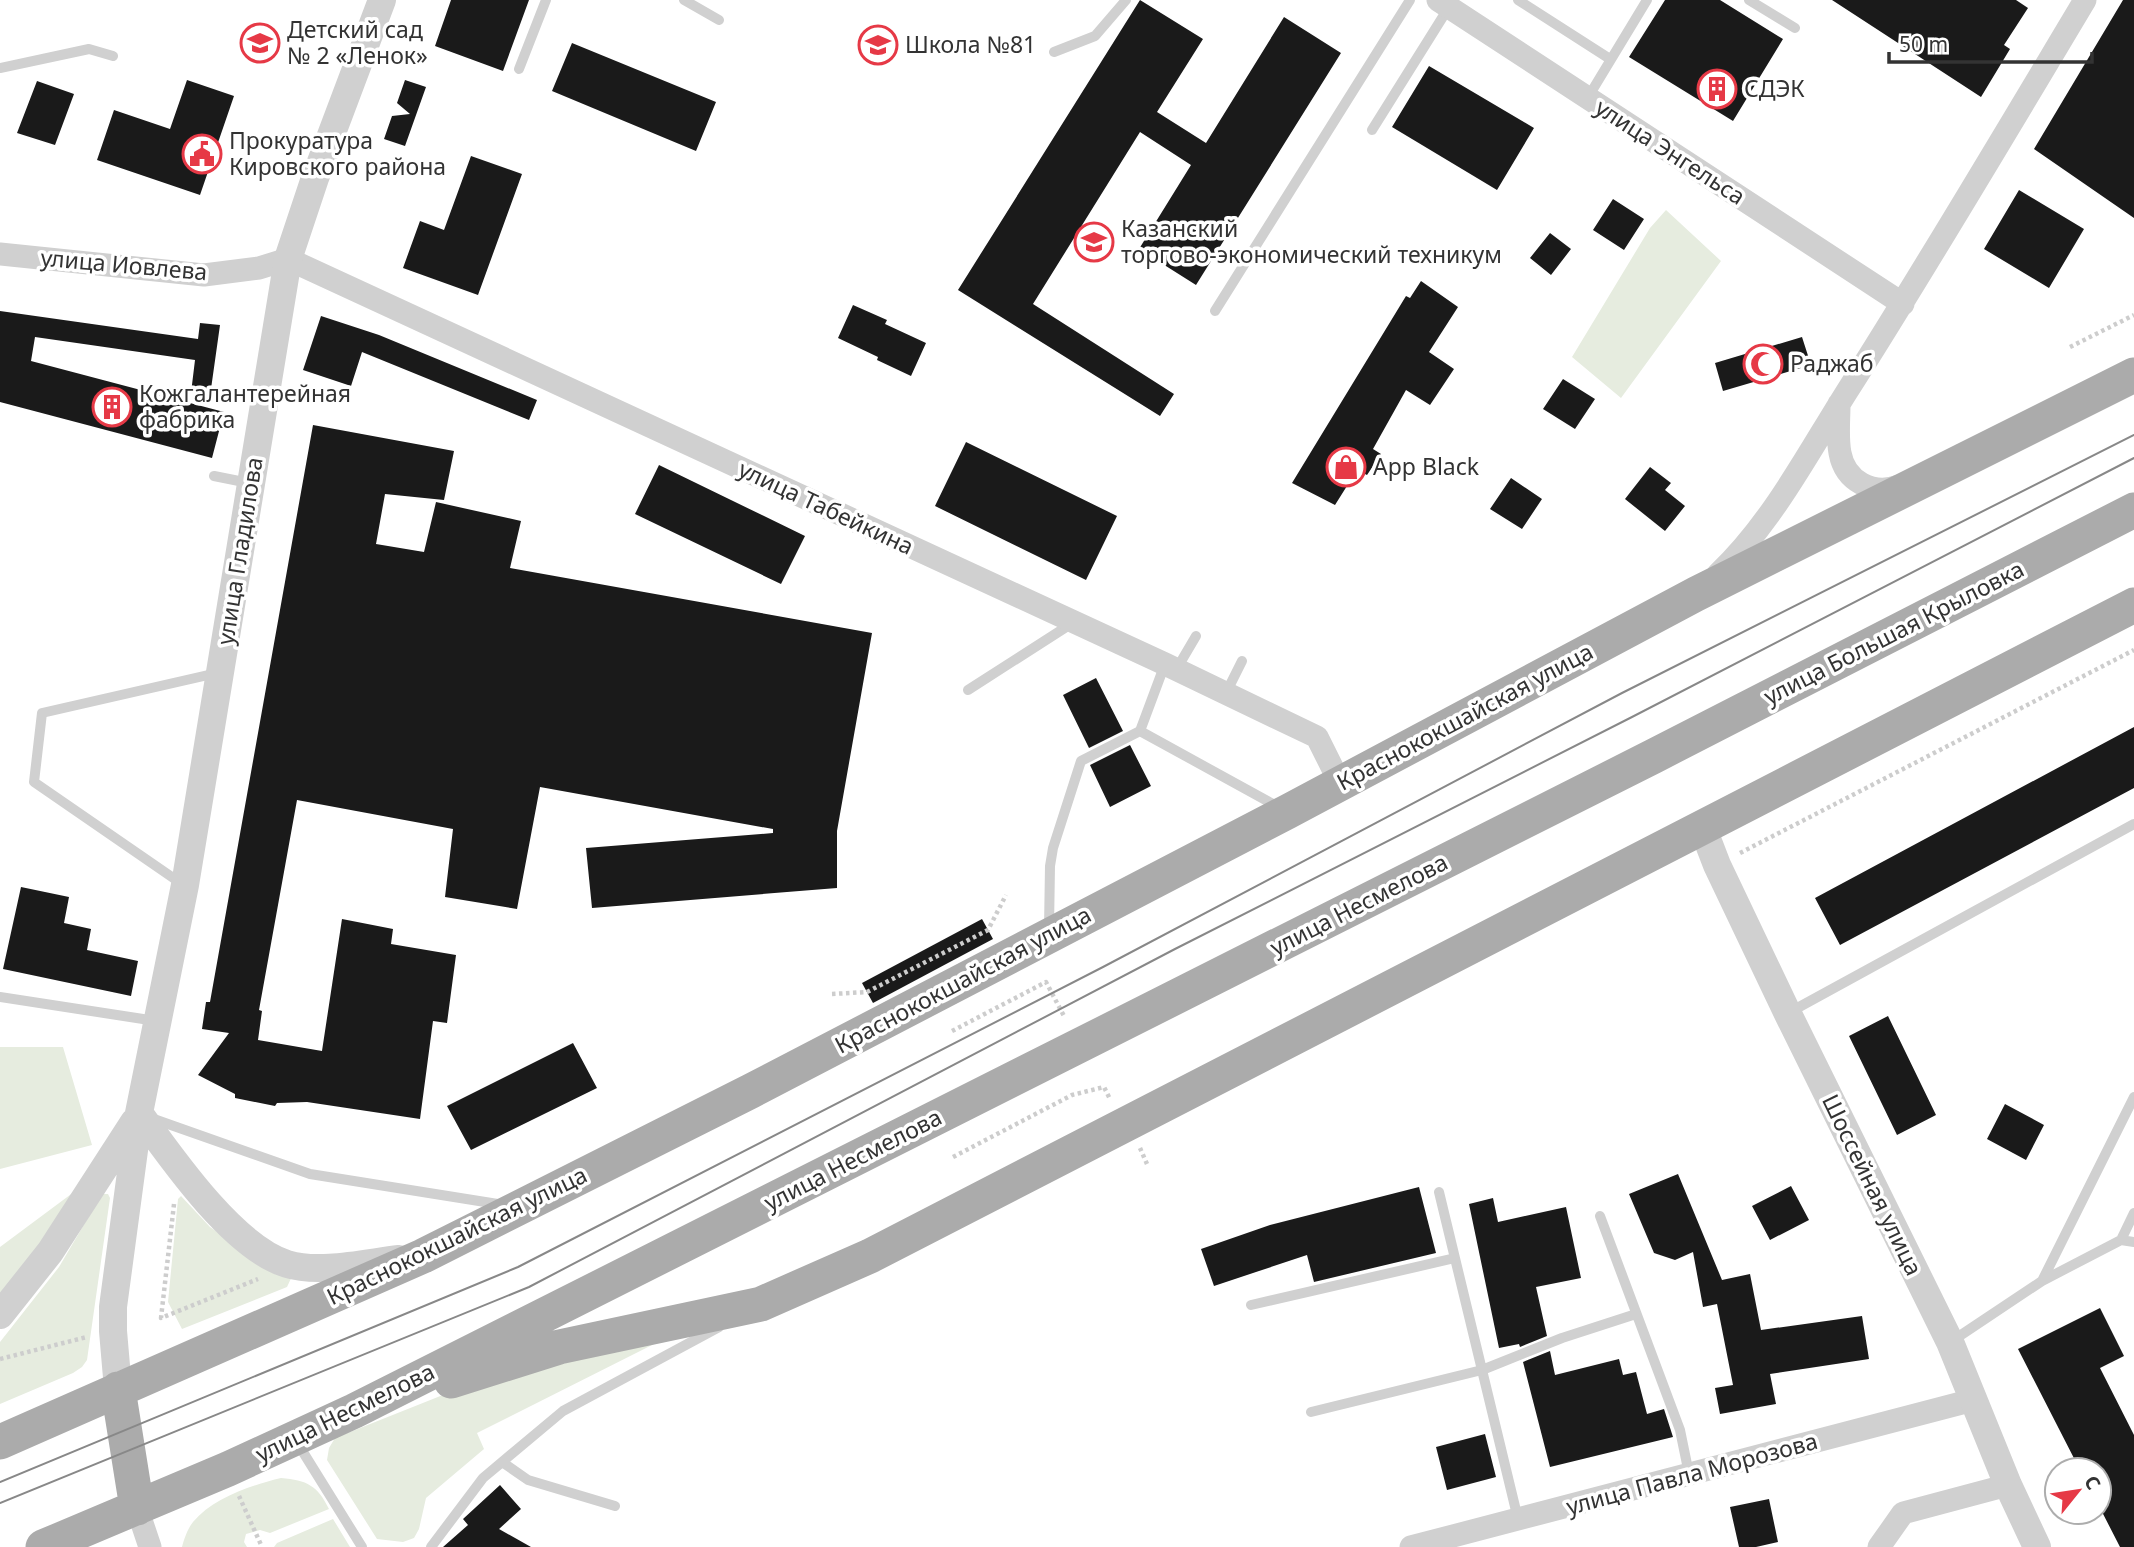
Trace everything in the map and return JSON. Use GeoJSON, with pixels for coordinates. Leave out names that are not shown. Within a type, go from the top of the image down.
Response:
{"type":"FeatureCollection","features":[{"type":"Feature","properties":{"kind":"main road"},"geometry":{"type":"LineString","coordinates":[[1696,594],[2134,375]]}},
{"type":"Feature","properties":{"kind":"main road","name":"улица Большая Крыловка"},"geometry":{"type":"LineString","coordinates":[[1654,756],[2134,510]]}},
{"type":"Feature","properties":{"kind":"main road","name":"Краснококшайская улица"},"geometry":{"type":"LineString","coordinates":[[0,1442],[423,1256],[751,1091],[1287,812],[1696,594]]}},
{"type":"Feature","properties":{"kind":"main road"},"geometry":{"type":"LineString","coordinates":[[354,1411],[559,1347],[761,1304],[870,1256],[2134,605]]}},
{"type":"Feature","properties":{"kind":"main road","name":"улица Несмелова"},"geometry":{"type":"LineString","coordinates":[[43,1547],[354,1411],[1654,756]]}},
{"type":"Feature","properties":{"kind":"main road"},"geometry":{"type":"LineString","coordinates":[[118,1389],[137,1508]]}},
{"type":"Feature","properties":{"kind":"street","name":"улица Гладилова"},"geometry":{"type":"LineString","coordinates":[[118,1389],[113,1307],[139,1114],[185,885],[288,259],[315,178],[382,0]]}},
{"type":"Feature","properties":{"kind":"street","name":"Краснококшайская улица"},"geometry":{"type":"LineString","coordinates":[[1696,594],[1734,559],[1778,501],[1903,304],[2084,1]]}},
{"type":"Feature","properties":{"kind":"street","name":"улица Энгельса"},"geometry":{"type":"LineString","coordinates":[[1443,4],[1903,304]]}},
{"type":"Feature","properties":{"kind":"street","name":"улица Иовлева"},"geometry":{"type":"LineString","coordinates":[[0,254],[204,275],[259,268],[288,259]]}},
{"type":"Feature","properties":{"kind":"street","name":"улица Табейкина"},"geometry":{"type":"LineString","coordinates":[[288,259],[1317,737],[1339,783]]}},
{"type":"Feature","properties":{"kind":"street"},"geometry":{"type":"LineString","coordinates":[[1839,404],[1840,455],[1856,480],[1868,488],[1891,489],[1963,460]]}},
{"type":"Feature","properties":{"kind":"street","name":"Шоссейная улица"},"geometry":{"type":"LineString","coordinates":[[1702,826],[1717,865],[1788,1014],[1950,1342],[2008,1485],[2037,1547]]}},
{"type":"Feature","properties":{"kind":"street"},"geometry":{"type":"LineString","coordinates":[[0,1315],[50,1252],[139,1114],[187,1178],[230,1226],[254,1247],[287,1264],[325,1268],[423,1256]]}},
{"type":"Feature","properties":{"kind":"street","name":"улица Павла Морозова"},"geometry":{"type":"LineString","coordinates":[[1411,1547],[1973,1400]]}},
{"type":"Feature","properties":{"kind":"street"},"geometry":{"type":"LineString","coordinates":[[1879,1547],[1903,1513],[2008,1485]]}},
{"type":"Feature","properties":{"kind":"street"},"geometry":{"type":"LineString","coordinates":[[137,1508],[150,1547]]}},
{"type":"Feature","properties":{"kind":"lane"},"geometry":{"type":"LineString","coordinates":[[519,69],[546,0]]}},
{"type":"Feature","properties":{"kind":"lane"},"geometry":{"type":"LineString","coordinates":[[684,0],[719,19]]}},
{"type":"Feature","properties":{"kind":"lane"},"geometry":{"type":"LineString","coordinates":[[1054,52],[1094,36],[1126,0]]}},
{"type":"Feature","properties":{"kind":"lane"},"geometry":{"type":"LineString","coordinates":[[1215,311],[1410,0]]}},
{"type":"Feature","properties":{"kind":"lane"},"geometry":{"type":"LineString","coordinates":[[1518,0],[1611,59]]}},
{"type":"Feature","properties":{"kind":"lane"},"geometry":{"type":"LineString","coordinates":[[1587,99],[1647,0]]}},
{"type":"Feature","properties":{"kind":"lane"},"geometry":{"type":"LineString","coordinates":[[1749,0],[1795,28]]}},
{"type":"Feature","properties":{"kind":"lane"},"geometry":{"type":"LineString","coordinates":[[1372,130],[1443,4]]}},
{"type":"Feature","properties":{"kind":"lane"},"geometry":{"type":"LineString","coordinates":[[0,68],[89,49],[113,56]]}},
{"type":"Feature","properties":{"kind":"lane"},"geometry":{"type":"LineString","coordinates":[[214,476],[251,484]]}},
{"type":"Feature","properties":{"kind":"lane"},"geometry":{"type":"LineString","coordinates":[[968,690],[1074,622]]}},
{"type":"Feature","properties":{"kind":"lane"},"geometry":{"type":"LineString","coordinates":[[1049,934],[1050,866],[1053,848],[1081,761],[1140,731],[1171,667],[1196,635]]}},
{"type":"Feature","properties":{"kind":"lane"},"geometry":{"type":"LineString","coordinates":[[1226,694],[1242,661]]}},
{"type":"Feature","properties":{"kind":"lane"},"geometry":{"type":"LineString","coordinates":[[185,885],[34,782],[42,713],[220,672]]}},
{"type":"Feature","properties":{"kind":"lane"},"geometry":{"type":"LineString","coordinates":[[1140,731],[1287,812]]}},
{"type":"Feature","properties":{"kind":"lane"},"geometry":{"type":"LineString","coordinates":[[1788,1014],[2134,824]]}},
{"type":"Feature","properties":{"kind":"lane"},"geometry":{"type":"LineString","coordinates":[[0,997],[158,1021]]}},
{"type":"Feature","properties":{"kind":"lane"},"geometry":{"type":"LineString","coordinates":[[2042,1281],[2134,1097]]}},
{"type":"Feature","properties":{"kind":"lane"},"geometry":{"type":"LineString","coordinates":[[139,1114],[310,1174],[520,1207]]}},
{"type":"Feature","properties":{"kind":"lane"},"geometry":{"type":"LineString","coordinates":[[1439,1192],[1518,1519]]}},
{"type":"Feature","properties":{"kind":"lane"},"geometry":{"type":"LineString","coordinates":[[2121,1240],[2134,1213]]}},
{"type":"Feature","properties":{"kind":"lane"},"geometry":{"type":"LineString","coordinates":[[1600,1216],[1681,1430],[1689,1474]]}},
{"type":"Feature","properties":{"kind":"lane"},"geometry":{"type":"LineString","coordinates":[[1950,1342],[2042,1281],[2121,1240],[2134,1242]]}},
{"type":"Feature","properties":{"kind":"lane"},"geometry":{"type":"LineString","coordinates":[[1251,1305],[1455,1258]]}},
{"type":"Feature","properties":{"kind":"lane"},"geometry":{"type":"LineString","coordinates":[[431,1547],[483,1478],[563,1411],[761,1304]]}},
{"type":"Feature","properties":{"kind":"lane"},"geometry":{"type":"LineString","coordinates":[[1311,1412],[1482,1370],[1562,1338],[1636,1314]]}},
{"type":"Feature","properties":{"kind":"lane"},"geometry":{"type":"LineString","coordinates":[[294,1438],[362,1547]]}},
{"type":"Feature","properties":{"kind":"lane"},"geometry":{"type":"LineString","coordinates":[[502,1462],[528,1480],[615,1506]]}},
{"type":"Feature","properties":{"kind":"path"},"geometry":{"type":"LineString","coordinates":[[2070,347],[2134,315]]}},
{"type":"Feature","properties":{"kind":"path"},"geometry":{"type":"LineString","coordinates":[[1717,865],[2134,650]]}},
{"type":"Feature","properties":{"kind":"path"},"geometry":{"type":"LineString","coordinates":[[832,994],[867,992],[988,930],[1006,895]]}},
{"type":"Feature","properties":{"kind":"path"},"geometry":{"type":"LineString","coordinates":[[952,1031],[1046,982],[1065,1018]]}},
{"type":"Feature","properties":{"kind":"path"},"geometry":{"type":"LineString","coordinates":[[953,1157],[1072,1095]]}},
{"type":"Feature","properties":{"kind":"path"},"geometry":{"type":"LineString","coordinates":[[174,1202],[161,1318],[270,1275]]}},
{"type":"Feature","properties":{"kind":"path"},"geometry":{"type":"LineString","coordinates":[[0,1359],[91,1336]]}},
{"type":"Feature","properties":{"kind":"path"},"geometry":{"type":"LineString","coordinates":[[238,1492],[262,1547]]}},
{"type":"Feature","properties":{"kind":"shaded area"},"geometry":{"type":"Polygon","coordinates":[[[1666,210],[1721,261],[1621,398],[1572,357],[1650,228],[1666,210]]]}},
{"type":"Feature","properties":{"kind":"shaded area"},"geometry":{"type":"Polygon","coordinates":[[[0,1047],[63,1047],[92,1145],[0,1169],[0,1047]]]}},
{"type":"Feature","properties":{"kind":"shaded area"},"geometry":{"type":"Polygon","coordinates":[[[86,1183],[0,1301],[0,1247],[86,1183]]]}},
{"type":"Feature","properties":{"kind":"shaded area"},"geometry":{"type":"Polygon","coordinates":[[[102,1194],[108,1194],[110,1198],[87,1360],[73,1373],[0,1404],[0,1342],[59,1267],[102,1194]]]}},
{"type":"Feature","properties":{"kind":"shaded area"},"geometry":{"type":"Polygon","coordinates":[[[181,1196],[210,1227],[237,1246],[293,1274],[287,1287],[182,1329],[168,1302],[178,1199],[181,1196]]]}},
{"type":"Feature","properties":{"kind":"shaded area"},"geometry":{"type":"Polygon","coordinates":[[[658,1342],[477,1433],[484,1449],[426,1498],[419,1529],[414,1538],[403,1542],[377,1539],[327,1460],[329,1448],[335,1438],[483,1379],[658,1342]]]}},
{"type":"Feature","properties":{"kind":"shaded area"},"geometry":{"type":"Polygon","coordinates":[[[281,1478],[298,1480],[311,1486],[321,1495],[329,1509],[270,1533],[260,1530],[246,1534],[244,1542],[247,1547],[182,1547],[191,1524],[211,1506],[246,1489],[281,1478]]]}},
{"type":"Feature","properties":{"kind":"shaded area"},"geometry":{"type":"Polygon","coordinates":[[[333,1519],[350,1547],[274,1547],[277,1543],[333,1519]]]}},
{"type":"Feature","properties":{"kind":"building"},"geometry":{"type":"Polygon","coordinates":[[[451,0],[529,0],[503,71],[435,46],[451,0]]]}},
{"type":"Feature","properties":{"kind":"building"},"geometry":{"type":"Polygon","coordinates":[[[1140,0],[1203,39],[1157,112],[1206,143],[1284,17],[1341,53],[1196,285],[1139,249],[1191,165],[1140,132],[1033,304],[1174,394],[1160,416],[958,290],[1140,0]]]}},
{"type":"Feature","properties":{"kind":"building","name":"СДЭК"},"geometry":{"type":"Polygon","coordinates":[[[1665,0],[1720,0],[1783,39],[1733,121],[1629,57],[1665,0]]]}},
{"type":"Feature","properties":{"kind":"building"},"geometry":{"type":"Polygon","coordinates":[[[1832,0],[2016,0],[2028,8],[2004,45],[2010,49],[1981,97],[1832,0]]]}},
{"type":"Feature","properties":{"kind":"building"},"geometry":{"type":"Polygon","coordinates":[[[2123,0],[2134,0],[2134,218],[2034,149],[2123,0]]]}},
{"type":"Feature","properties":{"kind":"building"},"geometry":{"type":"Polygon","coordinates":[[[572,43],[716,102],[696,151],[552,91],[572,43]]]}},
{"type":"Feature","properties":{"kind":"building"},"geometry":{"type":"Polygon","coordinates":[[[1429,66],[1534,128],[1497,190],[1392,127],[1429,66]]]}},
{"type":"Feature","properties":{"kind":"building"},"geometry":{"type":"Polygon","coordinates":[[[187,80],[234,96],[200,195],[97,160],[114,110],[170,129],[187,80]]]}},
{"type":"Feature","properties":{"kind":"building"},"geometry":{"type":"Polygon","coordinates":[[[405,80],[426,87],[405,146],[384,139],[392,116],[410,114],[397,103],[405,80]]]}},
{"type":"Feature","properties":{"kind":"building"},"geometry":{"type":"Polygon","coordinates":[[[37,81],[74,94],[55,145],[17,133],[37,81]]]}},
{"type":"Feature","properties":{"kind":"building"},"geometry":{"type":"Polygon","coordinates":[[[471,156],[522,174],[478,295],[403,268],[420,221],[444,230],[471,156]]]}},
{"type":"Feature","properties":{"kind":"building"},"geometry":{"type":"Polygon","coordinates":[[[2019,190],[2084,229],[2049,288],[1984,249],[2019,190]]]}},
{"type":"Feature","properties":{"kind":"building"},"geometry":{"type":"Polygon","coordinates":[[[1613,199],[1644,219],[1624,250],[1593,230],[1613,199]]]}},
{"type":"Feature","properties":{"kind":"building"},"geometry":{"type":"Polygon","coordinates":[[[1550,233],[1571,249],[1551,275],[1530,258],[1550,233]]]}},
{"type":"Feature","properties":{"kind":"building"},"geometry":{"type":"Polygon","coordinates":[[[1421,281],[1458,307],[1429,352],[1454,369],[1430,405],[1406,390],[1373,449],[1381,454],[1367,475],[1357,470],[1335,505],[1292,483],[1406,296],[1410,298],[1421,281]]]}},
{"type":"Feature","properties":{"kind":"building"},"geometry":{"type":"Polygon","coordinates":[[[853,305],[887,320],[885,324],[926,343],[911,376],[838,338],[853,305]]]}},
{"type":"Feature","properties":{"kind":"building","name":"Кожгалантерейная фабрика"},"geometry":{"type":"Polygon","coordinates":[[[0,311],[198,339],[200,323],[220,325],[210,396],[191,393],[195,360],[35,337],[31,361],[224,412],[212,458],[0,402],[0,311]]]}},
{"type":"Feature","properties":{"kind":"building"},"geometry":{"type":"Polygon","coordinates":[[[321,316],[379,335],[537,400],[529,420],[362,352],[351,386],[303,370],[321,316]]]}},
{"type":"Feature","properties":{"kind":"building","name":"Раджаб"},"geometry":{"type":"Polygon","coordinates":[[[1802,337],[1811,365],[1723,391],[1715,363],[1802,337]]]}},
{"type":"Feature","properties":{"kind":"building"},"geometry":{"type":"Polygon","coordinates":[[[1563,379],[1595,399],[1575,429],[1543,409],[1563,379]]]}},
{"type":"Feature","properties":{"kind":"building"},"geometry":{"type":"Polygon","coordinates":[[[313,425],[454,451],[444,500],[385,494],[376,544],[424,552],[436,502],[521,521],[510,568],[872,633],[837,831],[837,888],[592,908],[586,848],[773,833],[773,829],[540,787],[517,909],[445,897],[453,829],[297,800],[259,1010],[262,1011],[258,1040],[322,1051],[342,919],[393,929],[391,944],[456,955],[447,1023],[433,1021],[420,1119],[307,1102],[277,1103],[275,1106],[235,1098],[235,1094],[198,1075],[229,1033],[202,1029],[206,1002],[210,1002],[313,425]]]}},
{"type":"Feature","properties":{"kind":"building"},"geometry":{"type":"Polygon","coordinates":[[[966,442],[1117,516],[1086,580],[935,506],[966,442]]]}},
{"type":"Feature","properties":{"kind":"building"},"geometry":{"type":"Polygon","coordinates":[[[659,465],[805,536],[781,584],[635,514],[659,465]]]}},
{"type":"Feature","properties":{"kind":"building"},"geometry":{"type":"Polygon","coordinates":[[[1650,467],[1671,483],[1665,490],[1685,506],[1665,531],[1625,499],[1650,467]]]}},
{"type":"Feature","properties":{"kind":"building"},"geometry":{"type":"Polygon","coordinates":[[[1511,478],[1542,499],[1522,529],[1490,509],[1511,478]]]}},
{"type":"Feature","properties":{"kind":"building"},"geometry":{"type":"Polygon","coordinates":[[[1096,678],[1123,731],[1089,748],[1063,695],[1096,678]]]}},
{"type":"Feature","properties":{"kind":"building"},"geometry":{"type":"Polygon","coordinates":[[[2134,727],[2134,788],[1840,945],[1815,898],[2134,727]]]}},
{"type":"Feature","properties":{"kind":"building"},"geometry":{"type":"Polygon","coordinates":[[[1130,745],[1151,786],[1110,807],[1090,765],[1130,745]]]}},
{"type":"Feature","properties":{"kind":"building"},"geometry":{"type":"Polygon","coordinates":[[[21,887],[69,897],[64,923],[91,929],[87,950],[138,961],[131,996],[3,969],[21,887]]]}},
{"type":"Feature","properties":{"kind":"building"},"geometry":{"type":"Polygon","coordinates":[[[982,919],[993,939],[873,1003],[862,983],[982,919]]]}},
{"type":"Feature","properties":{"kind":"building"},"geometry":{"type":"Polygon","coordinates":[[[1888,1016],[1936,1115],[1897,1135],[1849,1036],[1888,1016]]]}},
{"type":"Feature","properties":{"kind":"building"},"geometry":{"type":"Polygon","coordinates":[[[573,1043],[597,1088],[471,1150],[447,1106],[573,1043]]]}},
{"type":"Feature","properties":{"kind":"building"},"geometry":{"type":"Polygon","coordinates":[[[2005,1104],[2044,1125],[2026,1160],[1987,1139],[2005,1104]]]}},
{"type":"Feature","properties":{"kind":"building"},"geometry":{"type":"Polygon","coordinates":[[[1678,1174],[1722,1280],[1750,1274],[1761,1330],[1862,1316],[1869,1359],[1770,1374],[1776,1404],[1720,1414],[1715,1388],[1733,1385],[1717,1304],[1703,1307],[1693,1252],[1675,1260],[1654,1253],[1629,1194],[1678,1174]]]}},
{"type":"Feature","properties":{"kind":"building"},"geometry":{"type":"Polygon","coordinates":[[[1791,1186],[1809,1220],[1770,1240],[1752,1206],[1791,1186]]]}},
{"type":"Feature","properties":{"kind":"building"},"geometry":{"type":"Polygon","coordinates":[[[1419,1187],[1436,1253],[1314,1282],[1307,1255],[1214,1286],[1201,1249],[1270,1225],[1419,1187]]]}},
{"type":"Feature","properties":{"kind":"building"},"geometry":{"type":"Polygon","coordinates":[[[1493,1198],[1498,1222],[1566,1207],[1581,1278],[1536,1287],[1547,1336],[1520,1347],[1519,1344],[1499,1348],[1469,1204],[1493,1198]]]}},
{"type":"Feature","properties":{"kind":"building"},"geometry":{"type":"Polygon","coordinates":[[[2100,1308],[2124,1356],[2100,1368],[2134,1435],[2134,1547],[2120,1547],[2109,1526],[2113,1526],[2113,1456],[2073,1456],[2018,1349],[2100,1308]]]}},
{"type":"Feature","properties":{"kind":"building"},"geometry":{"type":"Polygon","coordinates":[[[1550,1351],[1555,1375],[1619,1359],[1623,1375],[1636,1372],[1647,1414],[1664,1409],[1673,1437],[1550,1467],[1523,1362],[1550,1351]]]}},
{"type":"Feature","properties":{"kind":"building"},"geometry":{"type":"Polygon","coordinates":[[[1485,1434],[1496,1477],[1447,1490],[1436,1447],[1485,1434]]]}},
{"type":"Feature","properties":{"kind":"building"},"geometry":{"type":"Polygon","coordinates":[[[500,1485],[521,1509],[499,1529],[531,1547],[443,1547],[468,1525],[463,1519],[500,1485]]]}},
{"type":"Feature","properties":{"kind":"building"},"geometry":{"type":"Polygon","coordinates":[[[1769,1499],[1778,1542],[1756,1547],[1739,1547],[1730,1507],[1769,1499]]]}},
{"type":"Feature","properties":{"kind":"tram line"},"geometry":{"type":"LineString","coordinates":[[0,1482],[518,1267],[1103,967],[1622,693],[2134,435]]}},
{"type":"Feature","properties":{"kind":"tram line"},"geometry":{"type":"LineString","coordinates":[[0,1503],[529,1287],[1175,949],[2134,458]]}},
{"type":"Feature","properties":{"kind":"place","name":"Детский сад № 2 «Ленок»"},"geometry":{"type":"Point","coordinates":[260,43]}},
{"type":"Feature","properties":{"kind":"place","name":"Школа №81"},"geometry":{"type":"Point","coordinates":[878,45]}},
{"type":"Feature","properties":{"kind":"place","name":"СДЭК"},"geometry":{"type":"Point","coordinates":[1717,89]}},
{"type":"Feature","properties":{"kind":"place","name":"Прокуратура Кировского района"},"geometry":{"type":"Point","coordinates":[202,154]}},
{"type":"Feature","properties":{"kind":"place","name":"Казанский торгово-экономический техникум"},"geometry":{"type":"Point","coordinates":[1094,242]}},
{"type":"Feature","properties":{"kind":"place","name":"Раджаб"},"geometry":{"type":"Point","coordinates":[1763,364]}},
{"type":"Feature","properties":{"kind":"place","name":"Кожгалантерейная фабрика"},"geometry":{"type":"Point","coordinates":[112,407]}},
{"type":"Feature","properties":{"kind":"place","name":"App Black"},"geometry":{"type":"Point","coordinates":[1346,467]}}]}
